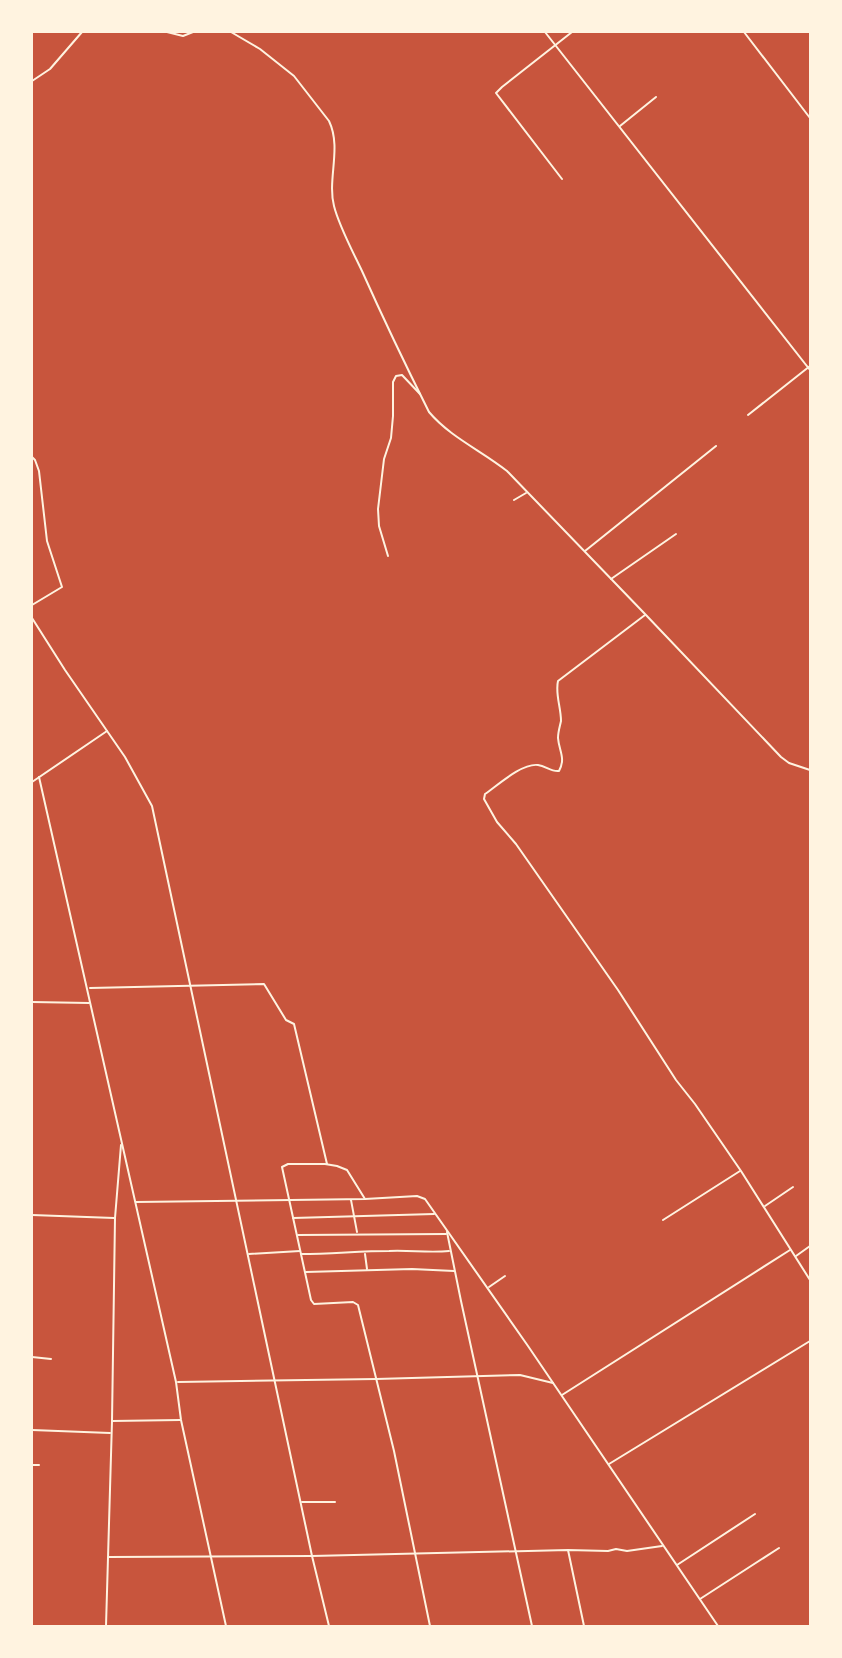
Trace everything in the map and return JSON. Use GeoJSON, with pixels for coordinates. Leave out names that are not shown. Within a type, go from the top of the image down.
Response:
{"type":"FeatureCollection","features":[{"type":"Feature","properties":{"kind":"street"},"geometry":{"type":"LineString","coordinates":[[32,81],[50,69],[82,32]]}},
{"type":"Feature","properties":{"kind":"street"},"geometry":{"type":"LineString","coordinates":[[167,32],[183,36],[193,32]]}},
{"type":"Feature","properties":{"kind":"street"},"geometry":{"type":"LineString","coordinates":[[231,32],[260,49],[294,76],[330,121],[334,144],[334,205],[375,300],[429,412],[441,424],[493,460],[527,492],[781,757],[789,763],[810,769]]}},
{"type":"Feature","properties":{"kind":"street"},"geometry":{"type":"LineString","coordinates":[[545,32],[810,368],[748,415]]}},
{"type":"Feature","properties":{"kind":"street"},"geometry":{"type":"LineString","coordinates":[[562,179],[496,93],[572,32]]}},
{"type":"Feature","properties":{"kind":"street"},"geometry":{"type":"LineString","coordinates":[[744,32],[810,118]]}},
{"type":"Feature","properties":{"kind":"street"},"geometry":{"type":"LineString","coordinates":[[620,126],[656,97]]}},
{"type":"Feature","properties":{"kind":"street"},"geometry":{"type":"LineString","coordinates":[[388,555],[379,526],[378,509],[384,459],[391,438],[393,382],[396,376],[402,375],[421,396]]}},
{"type":"Feature","properties":{"kind":"street"},"geometry":{"type":"LineString","coordinates":[[584,552],[716,446]]}},
{"type":"Feature","properties":{"kind":"street"},"geometry":{"type":"LineString","coordinates":[[32,457],[38,471],[48,546],[62,587],[32,605]]}},
{"type":"Feature","properties":{"kind":"street"},"geometry":{"type":"LineString","coordinates":[[514,500],[527,492]]}},
{"type":"Feature","properties":{"kind":"street"},"geometry":{"type":"LineString","coordinates":[[611,579],[676,534]]}},
{"type":"Feature","properties":{"kind":"street"},"geometry":{"type":"LineString","coordinates":[[645,614],[558,681],[556,686],[561,719],[558,738],[563,757],[559,771],[552,771],[541,765],[527,766],[485,794],[484,799],[497,822],[516,844],[618,989],[676,1080],[741,1171],[810,1280]]}},
{"type":"Feature","properties":{"kind":"street"},"geometry":{"type":"LineString","coordinates":[[32,618],[131,767],[152,806],[329,1626]]}},
{"type":"Feature","properties":{"kind":"street"},"geometry":{"type":"LineString","coordinates":[[32,782],[108,731]]}},
{"type":"Feature","properties":{"kind":"street"},"geometry":{"type":"LineString","coordinates":[[39,777],[176,1382],[181,1420],[226,1626]]}},
{"type":"Feature","properties":{"kind":"street"},"geometry":{"type":"LineString","coordinates":[[88,988],[264,984],[286,1020],[293,1024],[327,1165]]}},
{"type":"Feature","properties":{"kind":"street"},"geometry":{"type":"LineString","coordinates":[[32,1002],[90,1003]]}},
{"type":"Feature","properties":{"kind":"street"},"geometry":{"type":"LineString","coordinates":[[106,1626],[115,1218],[121,1144]]}},
{"type":"Feature","properties":{"kind":"street"},"geometry":{"type":"LineString","coordinates":[[365,1199],[347,1170],[337,1166],[282,1166],[304,1272],[314,1304],[353,1302],[358,1305],[394,1451],[430,1626]]}},
{"type":"Feature","properties":{"kind":"street"},"geometry":{"type":"LineString","coordinates":[[663,1220],[741,1171]]}},
{"type":"Feature","properties":{"kind":"street"},"geometry":{"type":"LineString","coordinates":[[764,1207],[793,1187]]}},
{"type":"Feature","properties":{"kind":"street"},"geometry":{"type":"LineString","coordinates":[[135,1202],[418,1196],[425,1199],[718,1626]]}},
{"type":"Feature","properties":{"kind":"street"},"geometry":{"type":"LineString","coordinates":[[351,1199],[358,1235]]}},
{"type":"Feature","properties":{"kind":"street"},"geometry":{"type":"LineString","coordinates":[[293,1218],[435,1214]]}},
{"type":"Feature","properties":{"kind":"street"},"geometry":{"type":"LineString","coordinates":[[32,1215],[115,1218]]}},
{"type":"Feature","properties":{"kind":"street"},"geometry":{"type":"LineString","coordinates":[[297,1236],[447,1232]]}},
{"type":"Feature","properties":{"kind":"street"},"geometry":{"type":"LineString","coordinates":[[447,1232],[532,1626]]}},
{"type":"Feature","properties":{"kind":"street"},"geometry":{"type":"LineString","coordinates":[[796,1256],[810,1246]]}},
{"type":"Feature","properties":{"kind":"street"},"geometry":{"type":"LineString","coordinates":[[562,1395],[791,1250]]}},
{"type":"Feature","properties":{"kind":"street"},"geometry":{"type":"LineString","coordinates":[[248,1254],[450,1251]]}},
{"type":"Feature","properties":{"kind":"street"},"geometry":{"type":"LineString","coordinates":[[365,1252],[367,1270]]}},
{"type":"Feature","properties":{"kind":"street"},"geometry":{"type":"LineString","coordinates":[[304,1272],[412,1269],[455,1271]]}},
{"type":"Feature","properties":{"kind":"street"},"geometry":{"type":"LineString","coordinates":[[488,1288],[506,1276]]}},
{"type":"Feature","properties":{"kind":"street"},"geometry":{"type":"LineString","coordinates":[[608,1465],[810,1341]]}},
{"type":"Feature","properties":{"kind":"street"},"geometry":{"type":"LineString","coordinates":[[32,1357],[51,1359]]}},
{"type":"Feature","properties":{"kind":"street"},"geometry":{"type":"LineString","coordinates":[[176,1382],[520,1375],[554,1384]]}},
{"type":"Feature","properties":{"kind":"street"},"geometry":{"type":"LineString","coordinates":[[112,1421],[181,1420]]}},
{"type":"Feature","properties":{"kind":"street"},"geometry":{"type":"LineString","coordinates":[[32,1430],[111,1433]]}},
{"type":"Feature","properties":{"kind":"street"},"geometry":{"type":"LineString","coordinates":[[32,1465],[39,1465]]}},
{"type":"Feature","properties":{"kind":"street"},"geometry":{"type":"LineString","coordinates":[[301,1502],[335,1502]]}},
{"type":"Feature","properties":{"kind":"street"},"geometry":{"type":"LineString","coordinates":[[676,1565],[755,1514]]}},
{"type":"Feature","properties":{"kind":"street"},"geometry":{"type":"LineString","coordinates":[[109,1557],[312,1556],[616,1549],[627,1551],[663,1546]]}},
{"type":"Feature","properties":{"kind":"street"},"geometry":{"type":"LineString","coordinates":[[699,1600],[779,1549]]}},
{"type":"Feature","properties":{"kind":"street"},"geometry":{"type":"LineString","coordinates":[[568,1550],[584,1626]]}}]}
